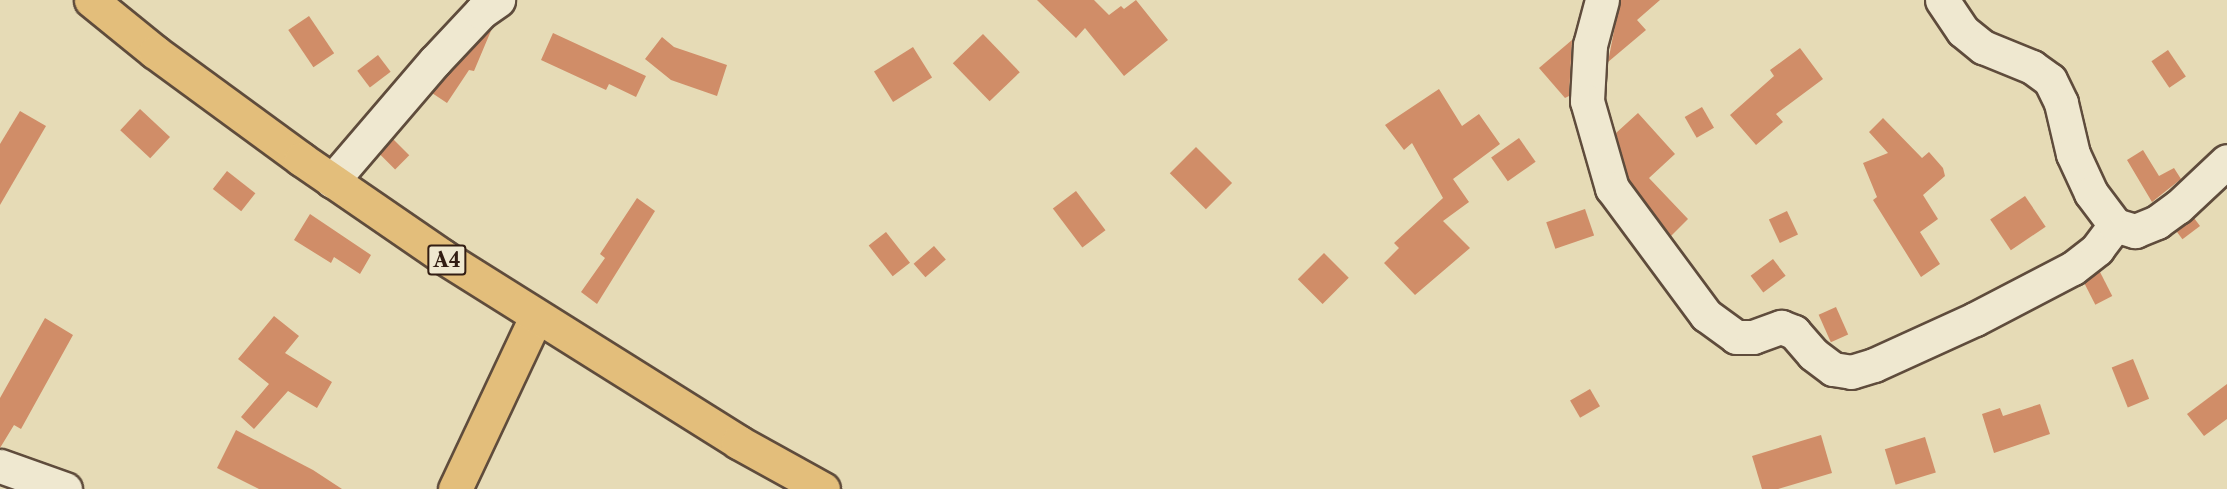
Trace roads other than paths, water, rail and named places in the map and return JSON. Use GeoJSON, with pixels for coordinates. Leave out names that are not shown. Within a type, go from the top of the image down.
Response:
{"type":"FeatureCollection","features":[{"type":"Feature","properties":{"kind":"main road","name":"A4"},"geometry":{"type":"LineString","coordinates":[[91,0],[155,52],[332,181],[536,317],[738,442],[823,489]]}},
{"type":"Feature","properties":{"kind":"main road"},"geometry":{"type":"LineString","coordinates":[[455,489],[536,317]]}},
{"type":"Feature","properties":{"kind":"street"},"geometry":{"type":"LineString","coordinates":[[332,181],[435,61],[481,12],[498,0]]}},
{"type":"Feature","properties":{"kind":"street"},"geometry":{"type":"LineString","coordinates":[[1602,0],[1590,45],[1587,101],[1612,188],[1706,315],[1736,337],[1753,337],[1781,327],[1794,332],[1813,354],[1833,369],[1851,372],[1874,365],[1975,319],[2073,268],[2097,249],[2115,225]]}},
{"type":"Feature","properties":{"kind":"street"},"geometry":{"type":"LineString","coordinates":[[1942,0],[1963,31],[1983,47],[2032,67],[2050,80],[2061,103],[2073,154],[2091,192],[2115,225],[2135,231],[2157,222],[2178,207],[2227,161]]}},
{"type":"Feature","properties":{"kind":"street"},"geometry":{"type":"LineString","coordinates":[[0,466],[65,489]]}}]}
